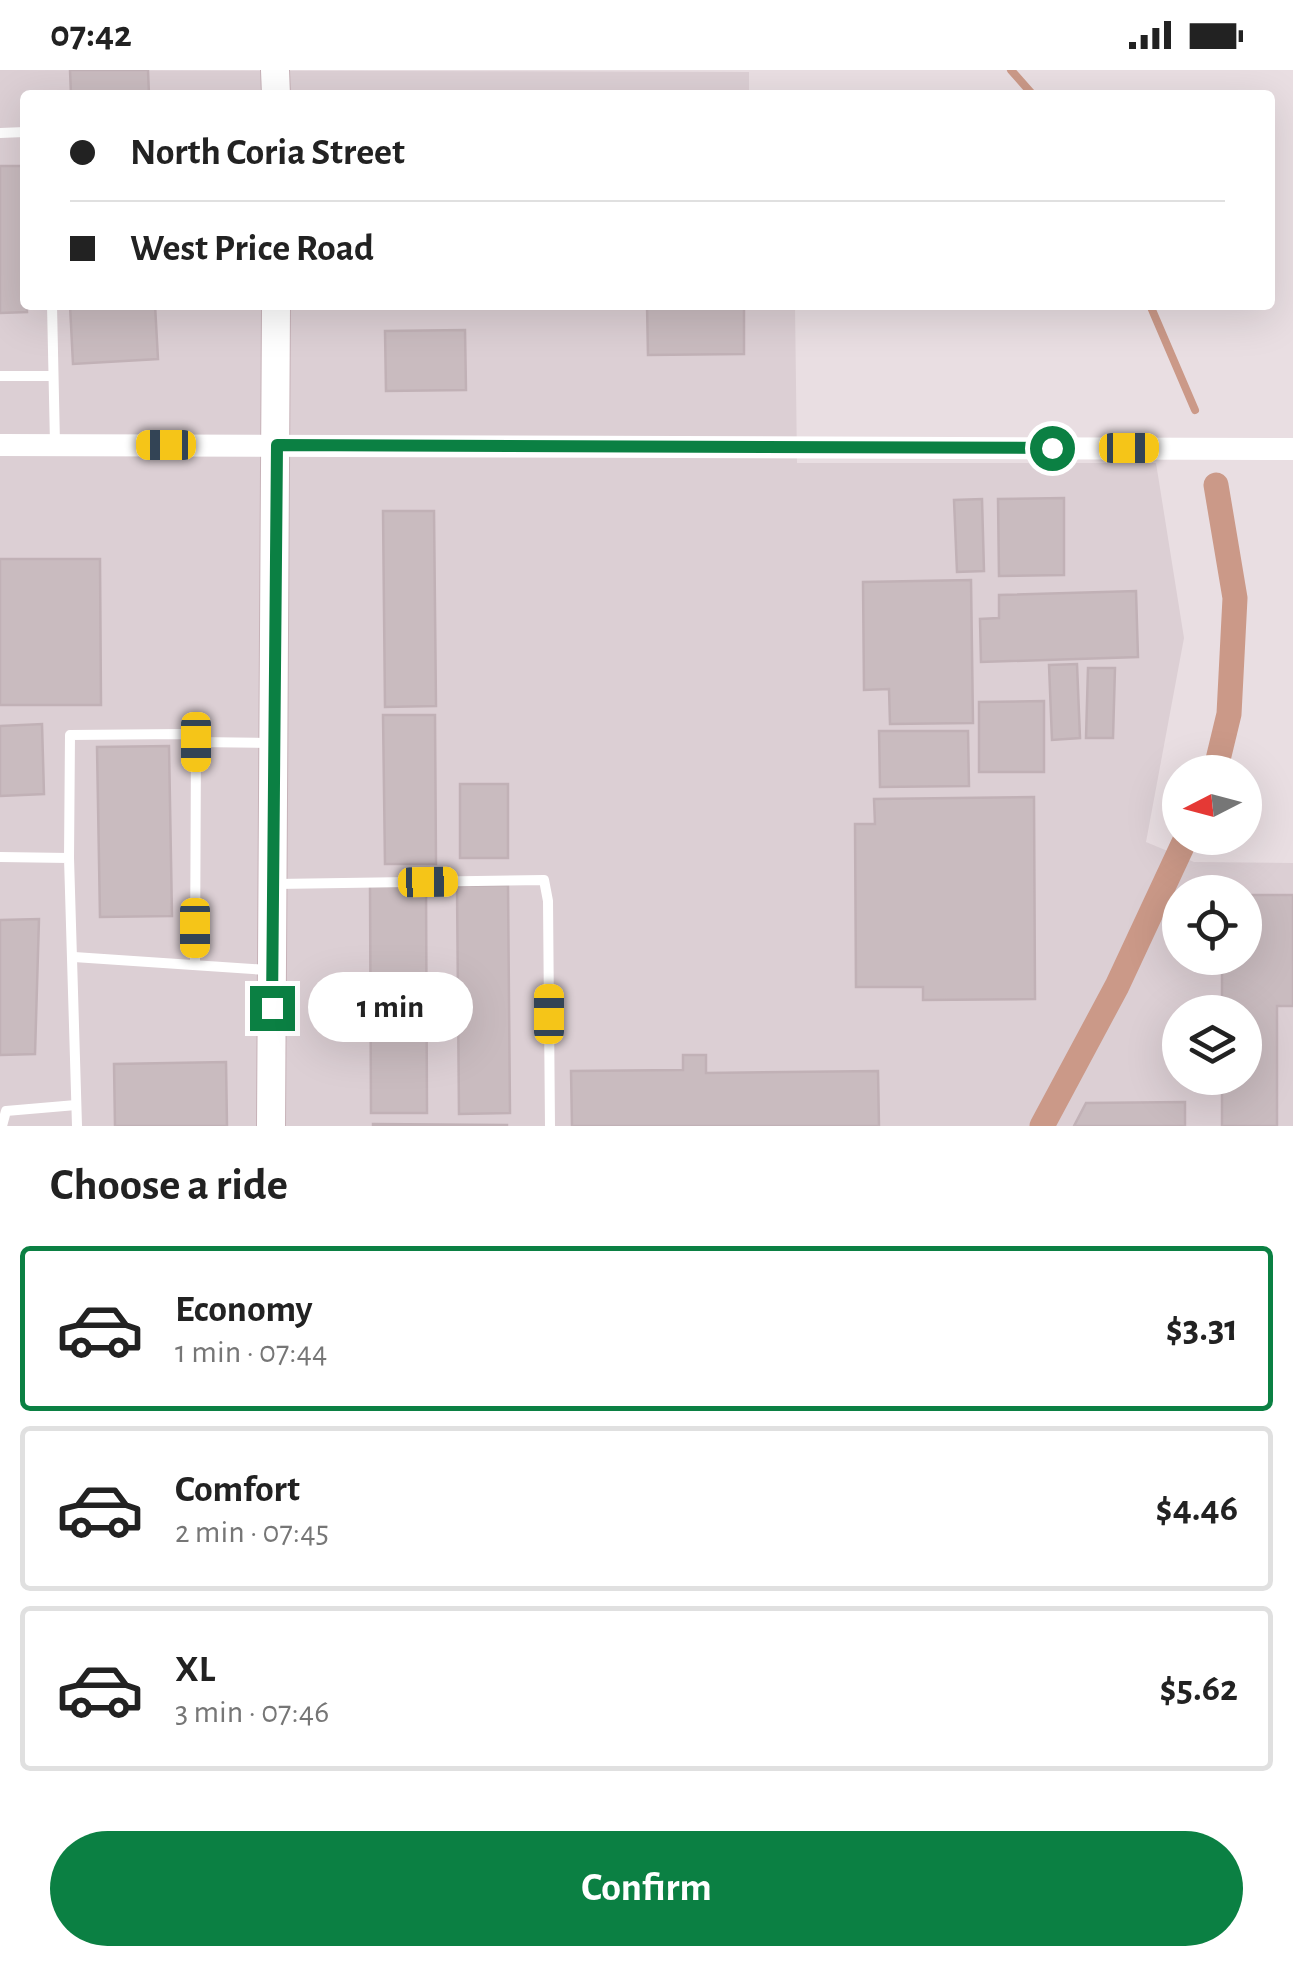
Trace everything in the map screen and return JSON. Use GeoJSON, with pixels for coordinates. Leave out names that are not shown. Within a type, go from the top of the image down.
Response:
{"type":"FeatureCollection","features":[{"type":"Feature","properties":{"kind":"main road"},"geometry":{"type":"LineString","coordinates":[[271,1126],[276,310]]}},
{"type":"Feature","properties":{"kind":"street"},"geometry":{"type":"LineString","coordinates":[[0,446],[1293,449]]}},
{"type":"Feature","properties":{"kind":"lane"},"geometry":{"type":"LineString","coordinates":[[52,310],[56,445]]}},
{"type":"Feature","properties":{"kind":"lane"},"geometry":{"type":"LineString","coordinates":[[0,376],[52,376]]}},
{"type":"Feature","properties":{"kind":"lane"},"geometry":{"type":"LineString","coordinates":[[77,1126],[69,858],[70,735],[184,734],[196,742],[274,744]]}},
{"type":"Feature","properties":{"kind":"lane"},"geometry":{"type":"LineString","coordinates":[[195,965],[196,742]]}},
{"type":"Feature","properties":{"kind":"lane"},"geometry":{"type":"LineString","coordinates":[[0,857],[69,858]]}},
{"type":"Feature","properties":{"kind":"lane"},"geometry":{"type":"LineString","coordinates":[[273,884],[544,880],[548,901],[550,1126]]}},
{"type":"Feature","properties":{"kind":"lane"},"geometry":{"type":"LineString","coordinates":[[74,957],[272,971]]}},
{"type":"Feature","properties":{"kind":"lane"},"geometry":{"type":"LineString","coordinates":[[2,1126],[6,1111],[76,1105]]}},
{"type":"Feature","properties":{"kind":"shaded area"},"geometry":{"type":"Polygon","coordinates":[[[0,70],[749,72],[749,90],[20,90],[20,310],[795,310],[797,463],[1156,463],[1184,638],[1146,842],[1162,849],[1162,855],[1177,855],[1194,862],[1293,863],[1293,1126],[0,1126],[0,70]]]}},
{"type":"Feature","properties":{"kind":"building"},"geometry":{"type":"Polygon","coordinates":[[[70,70],[148,70],[149,90],[71,90],[70,70]]]}},
{"type":"Feature","properties":{"kind":"building"},"geometry":{"type":"Polygon","coordinates":[[[0,166],[20,166],[20,310],[27,312],[0,313],[0,166]]]}},
{"type":"Feature","properties":{"kind":"building"},"geometry":{"type":"Polygon","coordinates":[[[70,310],[155,310],[158,359],[73,364],[70,310]]]}},
{"type":"Feature","properties":{"kind":"building"},"geometry":{"type":"Polygon","coordinates":[[[647,310],[744,310],[744,354],[648,355],[647,310]]]}},
{"type":"Feature","properties":{"kind":"building"},"geometry":{"type":"Polygon","coordinates":[[[465,330],[466,390],[386,391],[385,331],[465,330]]]}},
{"type":"Feature","properties":{"kind":"building"},"geometry":{"type":"Polygon","coordinates":[[[1064,498],[1064,575],[999,576],[998,499],[1064,498]]]}},
{"type":"Feature","properties":{"kind":"building"},"geometry":{"type":"Polygon","coordinates":[[[982,499],[984,571],[957,572],[954,500],[982,499]]]}},
{"type":"Feature","properties":{"kind":"building"},"geometry":{"type":"Polygon","coordinates":[[[383,511],[434,511],[436,706],[385,707],[383,511]]]}},
{"type":"Feature","properties":{"kind":"building"},"geometry":{"type":"Polygon","coordinates":[[[0,559],[100,559],[101,705],[0,705],[0,559]]]}},
{"type":"Feature","properties":{"kind":"building"},"geometry":{"type":"Polygon","coordinates":[[[971,580],[973,723],[890,724],[889,689],[864,690],[863,582],[971,580]]]}},
{"type":"Feature","properties":{"kind":"building"},"geometry":{"type":"Polygon","coordinates":[[[1136,591],[1138,657],[981,662],[980,619],[999,618],[999,595],[1136,591]]]}},
{"type":"Feature","properties":{"kind":"building"},"geometry":{"type":"Polygon","coordinates":[[[1077,664],[1080,738],[1052,740],[1049,665],[1077,664]]]}},
{"type":"Feature","properties":{"kind":"building"},"geometry":{"type":"Polygon","coordinates":[[[1088,668],[1115,668],[1113,738],[1086,738],[1088,668]]]}},
{"type":"Feature","properties":{"kind":"building"},"geometry":{"type":"Polygon","coordinates":[[[1044,701],[1044,772],[979,772],[979,702],[1044,701]]]}},
{"type":"Feature","properties":{"kind":"building"},"geometry":{"type":"Polygon","coordinates":[[[383,715],[435,715],[436,864],[385,864],[383,715]]]}},
{"type":"Feature","properties":{"kind":"building"},"geometry":{"type":"Polygon","coordinates":[[[42,724],[44,794],[0,796],[0,726],[42,724]]]}},
{"type":"Feature","properties":{"kind":"building"},"geometry":{"type":"Polygon","coordinates":[[[879,731],[968,731],[969,786],[880,787],[879,731]]]}},
{"type":"Feature","properties":{"kind":"building"},"geometry":{"type":"Polygon","coordinates":[[[169,746],[172,916],[100,917],[97,747],[169,746]]]}},
{"type":"Feature","properties":{"kind":"building"},"geometry":{"type":"Polygon","coordinates":[[[460,784],[508,784],[508,858],[460,858],[460,784]]]}},
{"type":"Feature","properties":{"kind":"building"},"geometry":{"type":"Polygon","coordinates":[[[1034,797],[1035,999],[923,1000],[923,987],[856,987],[855,824],[875,824],[874,799],[1034,797]]]}},
{"type":"Feature","properties":{"kind":"building"},"geometry":{"type":"Polygon","coordinates":[[[370,885],[426,885],[427,1113],[371,1113],[370,885]]]}},
{"type":"Feature","properties":{"kind":"building"},"geometry":{"type":"Polygon","coordinates":[[[508,885],[510,1113],[459,1114],[457,886],[508,885]]]}},
{"type":"Feature","properties":{"kind":"building"},"geometry":{"type":"Polygon","coordinates":[[[1262,895],[1293,895],[1293,1006],[1277,1006],[1277,1126],[1222,1126],[1222,1095],[1262,1095],[1262,995],[1222,995],[1222,975],[1262,975],[1262,895]]]}},
{"type":"Feature","properties":{"kind":"building"},"geometry":{"type":"Polygon","coordinates":[[[39,919],[35,1054],[0,1055],[0,920],[39,919]]]}},
{"type":"Feature","properties":{"kind":"building"},"geometry":{"type":"Polygon","coordinates":[[[683,1055],[706,1055],[706,1073],[878,1071],[879,1126],[572,1126],[571,1071],[683,1070],[683,1055]]]}},
{"type":"Feature","properties":{"kind":"building"},"geometry":{"type":"Polygon","coordinates":[[[226,1062],[227,1126],[115,1126],[114,1064],[226,1062]]]}},
{"type":"Feature","properties":{"kind":"building"},"geometry":{"type":"Polygon","coordinates":[[[1185,1102],[1185,1126],[1074,1126],[1086,1103],[1185,1102]]]}},
{"type":"Feature","properties":{"kind":"building"},"geometry":{"type":"Polygon","coordinates":[[[507,1125],[507,1126],[373,1126],[507,1125]]]}},
{"type":"Feature","properties":{"kind":"waterway"},"geometry":{"type":"LineString","coordinates":[[1011,70],[1029,90]]}},
{"type":"Feature","properties":{"kind":"waterway"},"geometry":{"type":"LineString","coordinates":[[1152,310],[1195,410]]}},
{"type":"Feature","properties":{"kind":"waterway"},"geometry":{"type":"LineString","coordinates":[[1216,485],[1235,598],[1229,714],[1219,755]]}},
{"type":"Feature","properties":{"kind":"waterway"},"geometry":{"type":"LineString","coordinates":[[1042,1126],[1117,986],[1178,855]]}},
{"type":"Feature","properties":{"kind":"route"},"geometry":{"type":"LineString","coordinates":[[272,1008],[277,445],[1052,448]]}}]}
